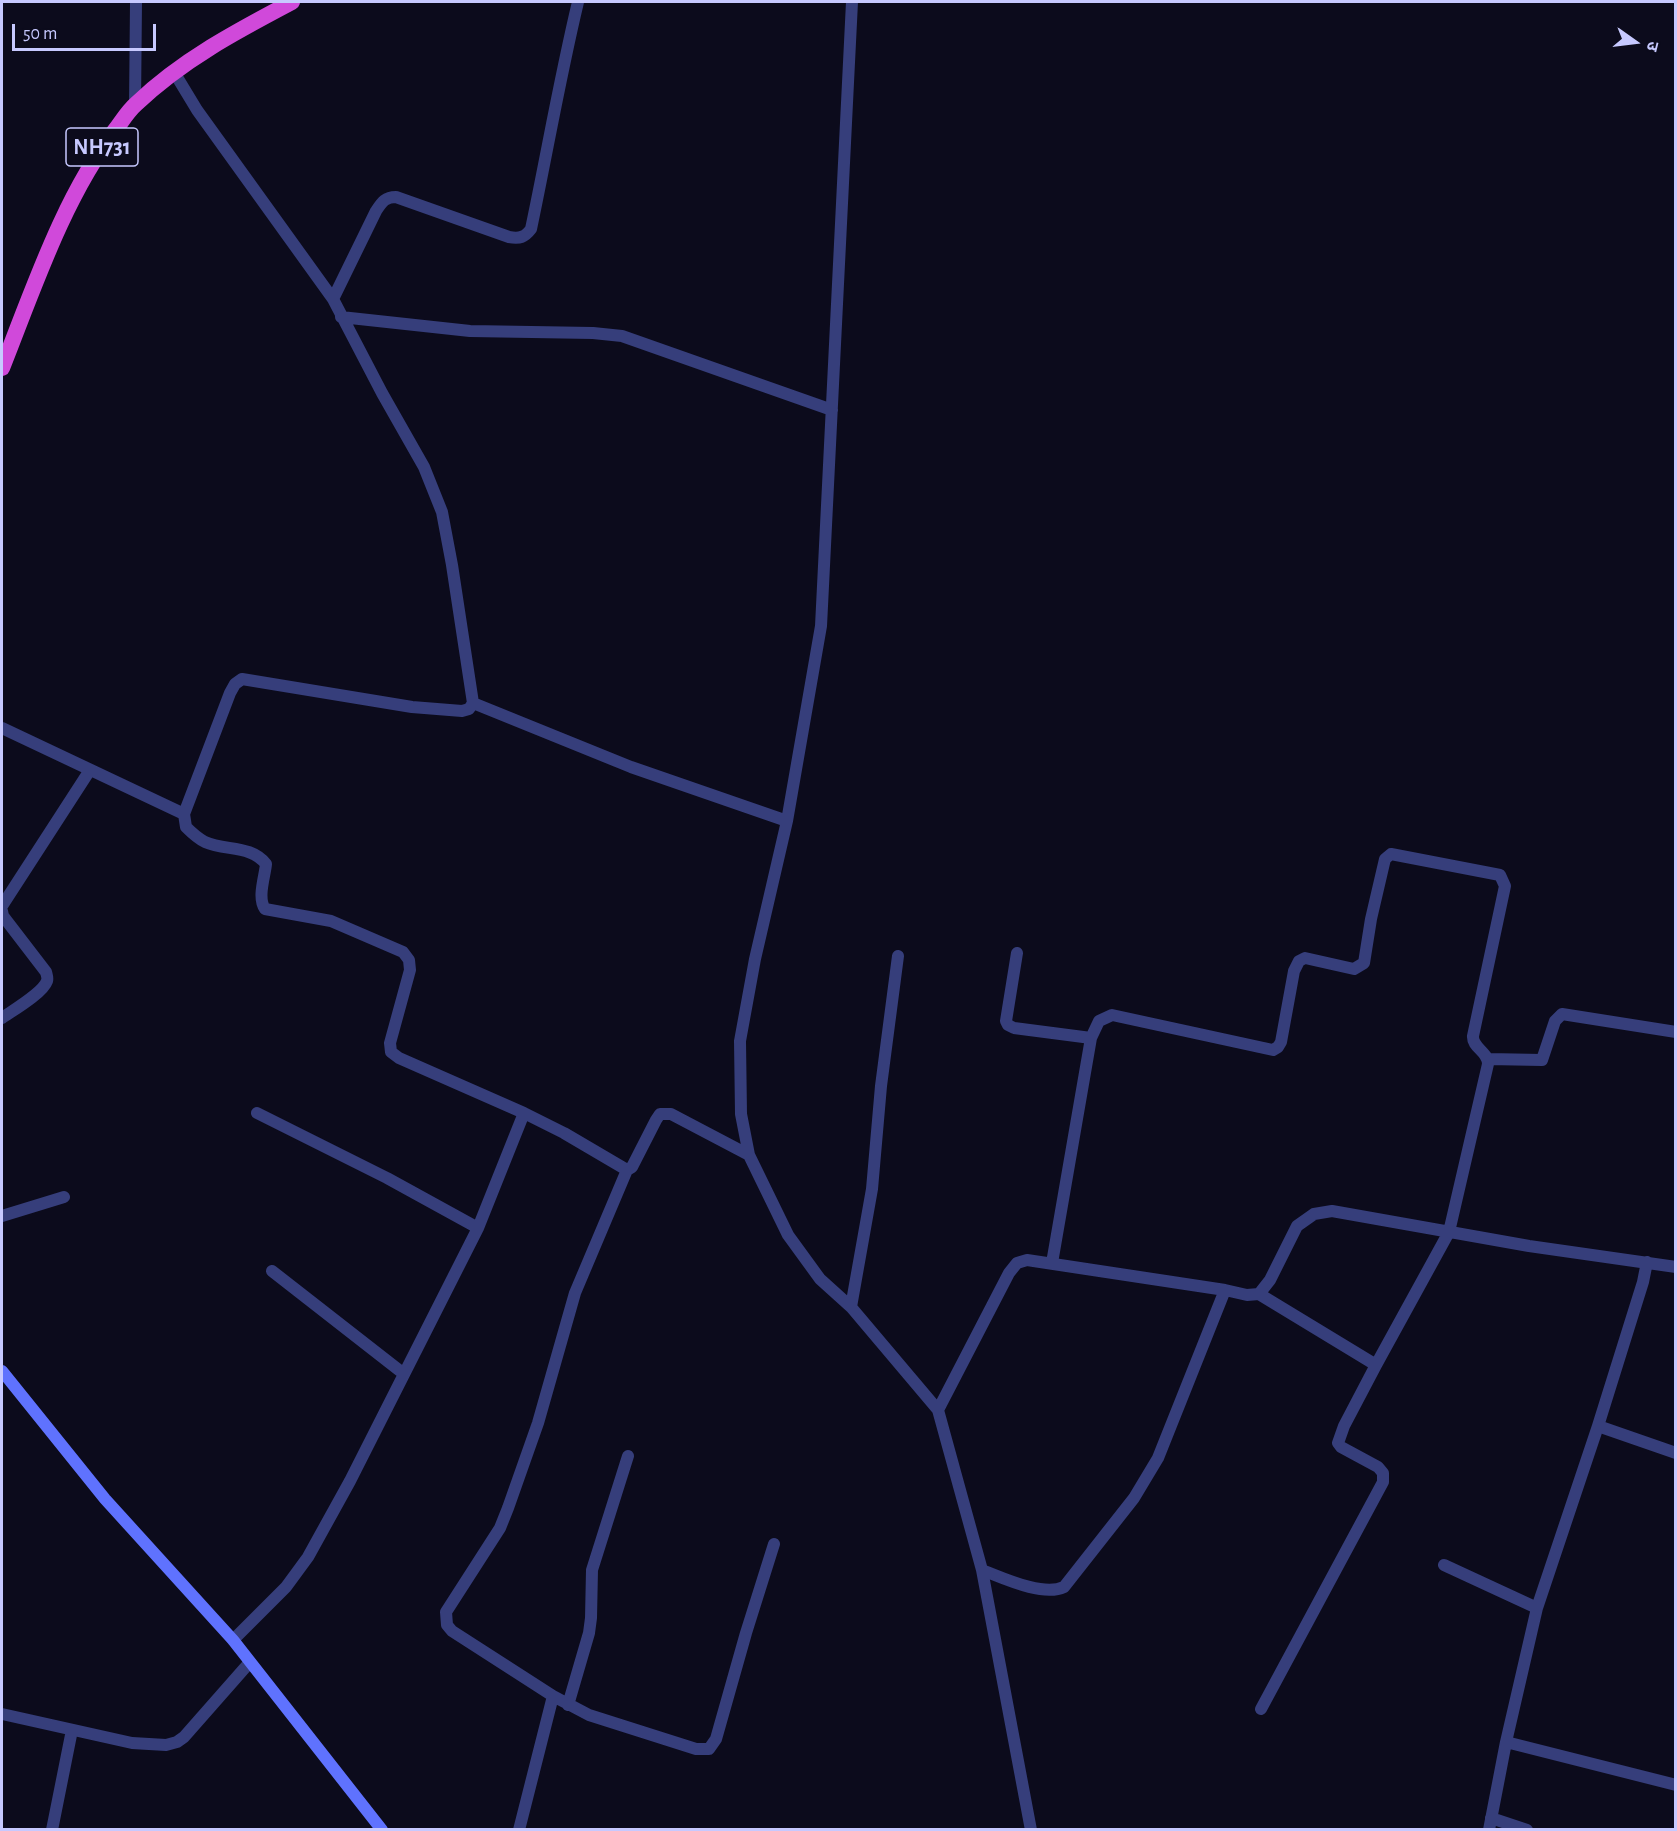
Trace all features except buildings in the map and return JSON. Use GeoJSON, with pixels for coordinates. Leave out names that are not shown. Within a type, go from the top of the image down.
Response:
{"type":"FeatureCollection","features":[{"type":"Feature","properties":{"kind":"highway","name":"NH731"},"geometry":{"type":"LineString","coordinates":[[2,368],[68,208],[100,150],[135,105],[174,72],[215,43],[292,2]]}},
{"type":"Feature","properties":{"kind":"main road"},"geometry":{"type":"LineString","coordinates":[[2,1371],[105,1499],[233,1640],[382,1830]]}},
{"type":"Feature","properties":{"kind":"street"},"geometry":{"type":"LineString","coordinates":[[135,105],[136,2]]}},
{"type":"Feature","properties":{"kind":"street"},"geometry":{"type":"LineString","coordinates":[[333,299],[376,211],[382,201],[388,197],[396,197],[509,237],[518,239],[526,236],[531,229],[553,128],[562,68],[578,2]]}},
{"type":"Feature","properties":{"kind":"street"},"geometry":{"type":"LineString","coordinates":[[852,2],[821,626],[787,820],[755,959],[740,1041],[741,1114],[749,1155],[788,1235],[820,1279],[851,1307],[938,1410],[982,1570],[1031,1830]]}},
{"type":"Feature","properties":{"kind":"street"},"geometry":{"type":"LineString","coordinates":[[174,72],[197,110],[333,299],[424,467],[442,512],[473,703],[469,709],[462,711],[412,707],[242,679],[235,684],[230,693],[184,814],[186,827],[207,843],[259,855],[266,864],[262,897],[265,909],[331,921],[403,952],[410,960],[410,970],[390,1043],[391,1052],[399,1058],[524,1113],[564,1133],[627,1170]]}},
{"type":"Feature","properties":{"kind":"street"},"geometry":{"type":"LineString","coordinates":[[341,317],[470,331],[593,333],[622,336],[832,410]]}},
{"type":"Feature","properties":{"kind":"street"},"geometry":{"type":"LineString","coordinates":[[473,703],[631,767],[787,820]]}},
{"type":"Feature","properties":{"kind":"street"},"geometry":{"type":"LineString","coordinates":[[2,728],[184,814]]}},
{"type":"Feature","properties":{"kind":"street"},"geometry":{"type":"LineString","coordinates":[[2,1018],[40,990],[47,983],[48,978],[46,972],[3,916],[2,909],[90,770]]}},
{"type":"Feature","properties":{"kind":"street"},"geometry":{"type":"LineString","coordinates":[[1052,1263],[1091,1038],[1099,1021],[1112,1015],[1273,1050],[1281,1042],[1294,971],[1299,961],[1305,958],[1354,969],[1364,963],[1384,859],[1391,854],[1494,873],[1503,879],[1505,886],[1472,1040],[1488,1059],[1542,1060],[1555,1021],[1562,1014],[1676,1032]]}},
{"type":"Feature","properties":{"kind":"street"},"geometry":{"type":"LineString","coordinates":[[1017,953],[1006,1021],[1008,1024],[1014,1028],[1091,1038]]}},
{"type":"Feature","properties":{"kind":"street"},"geometry":{"type":"LineString","coordinates":[[851,1307],[872,1189],[881,1086],[898,956]]}},
{"type":"Feature","properties":{"kind":"street"},"geometry":{"type":"LineString","coordinates":[[1262,1709],[1383,1482],[1383,1473],[1378,1467],[1341,1447],[1338,1443],[1344,1426],[1376,1365],[1449,1232],[1488,1059]]}},
{"type":"Feature","properties":{"kind":"street"},"geometry":{"type":"LineString","coordinates":[[257,1113],[387,1178],[478,1228]]}},
{"type":"Feature","properties":{"kind":"street"},"geometry":{"type":"LineString","coordinates":[[233,1640],[286,1587],[308,1557],[350,1481],[478,1228],[524,1113]]}},
{"type":"Feature","properties":{"kind":"street"},"geometry":{"type":"LineString","coordinates":[[749,1155],[670,1114],[660,1114],[656,1120],[632,1167],[627,1170],[575,1293],[538,1423],[500,1528],[446,1612],[447,1625],[452,1631],[568,1705],[589,1715],[704,1750],[712,1747],[774,1544]]}},
{"type":"Feature","properties":{"kind":"street"},"geometry":{"type":"LineString","coordinates":[[2,1216],[64,1197]]}},
{"type":"Feature","properties":{"kind":"street"},"geometry":{"type":"LineString","coordinates":[[1259,1294],[1270,1280],[1297,1226],[1314,1214],[1332,1211],[1550,1249],[1676,1267]]}},
{"type":"Feature","properties":{"kind":"street"},"geometry":{"type":"LineString","coordinates":[[938,1410],[1009,1273],[1017,1263],[1027,1260],[1247,1295],[1259,1294],[1376,1365]]}},
{"type":"Feature","properties":{"kind":"street"},"geometry":{"type":"LineString","coordinates":[[1527,1830],[1490,1824],[1506,1742],[1537,1608],[1598,1426],[1643,1282],[1647,1262]]}},
{"type":"Feature","properties":{"kind":"street"},"geometry":{"type":"LineString","coordinates":[[272,1271],[404,1374]]}},
{"type":"Feature","properties":{"kind":"street"},"geometry":{"type":"LineString","coordinates":[[982,1570],[1025,1586],[1050,1590],[1064,1587],[1134,1498],[1158,1458],[1225,1290]]}},
{"type":"Feature","properties":{"kind":"street"},"geometry":{"type":"LineString","coordinates":[[1598,1426],[1676,1453]]}},
{"type":"Feature","properties":{"kind":"street"},"geometry":{"type":"LineString","coordinates":[[568,1705],[589,1633],[592,1570],[628,1456]]}},
{"type":"Feature","properties":{"kind":"street"},"geometry":{"type":"LineString","coordinates":[[1444,1565],[1537,1608]]}},
{"type":"Feature","properties":{"kind":"street"},"geometry":{"type":"LineString","coordinates":[[2,1714],[132,1743],[166,1745],[184,1737],[250,1662]]}},
{"type":"Feature","properties":{"kind":"street"},"geometry":{"type":"LineString","coordinates":[[519,1830],[553,1696]]}},
{"type":"Feature","properties":{"kind":"street"},"geometry":{"type":"LineString","coordinates":[[52,1830],[72,1730]]}},
{"type":"Feature","properties":{"kind":"street"},"geometry":{"type":"LineString","coordinates":[[1506,1742],[1676,1785]]}}]}
